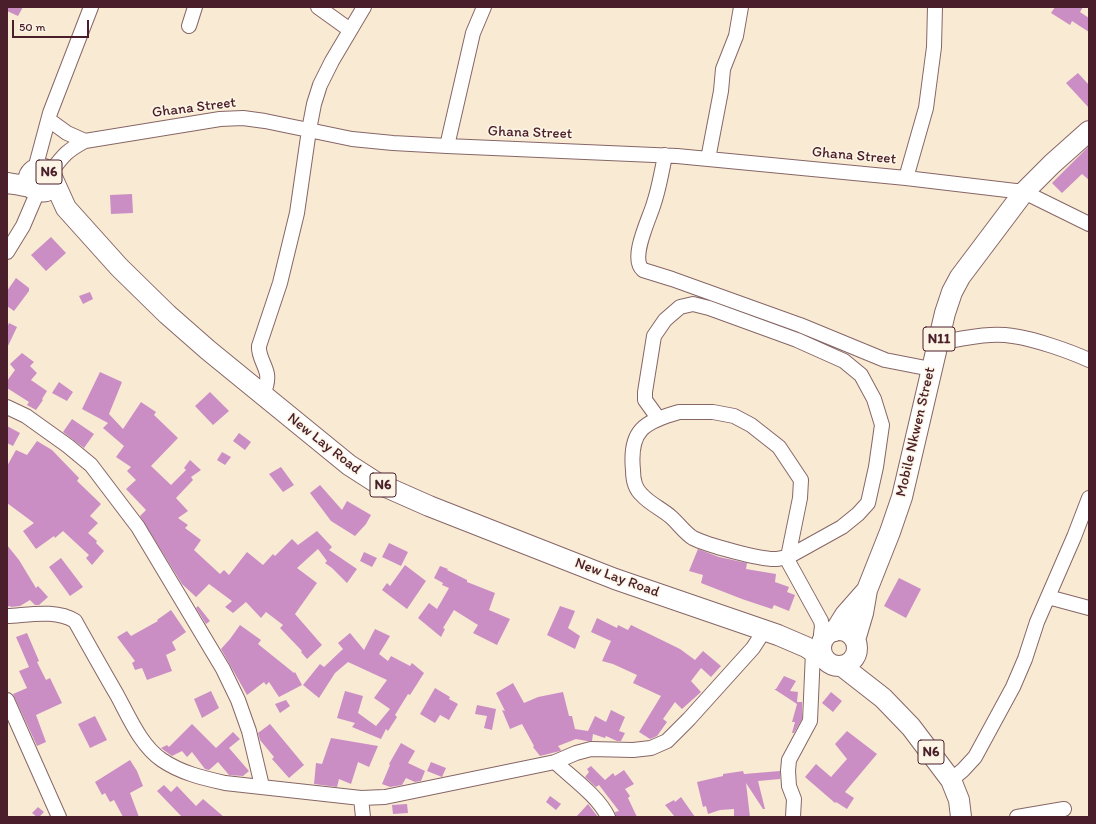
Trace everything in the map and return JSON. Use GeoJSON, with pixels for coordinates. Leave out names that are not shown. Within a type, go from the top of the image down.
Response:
{"type":"FeatureCollection","features":[{"type":"Feature","properties":{"kind":"highway","name":"Mobile Nkwen Street"},"geometry":{"type":"LineString","coordinates":[[867,590],[902,498],[937,343],[952,292],[960,277],[1024,192],[1052,164],[1089,131]]}},
{"type":"Feature","properties":{"kind":"highway","name":"N6"},"geometry":{"type":"LineString","coordinates":[[7,178],[40,179]]}},
{"type":"Feature","properties":{"kind":"highway","name":"N6"},"geometry":{"type":"LineString","coordinates":[[7,183],[40,179]]}},
{"type":"Feature","properties":{"kind":"highway","name":"New Lay Road"},"geometry":{"type":"LineString","coordinates":[[40,179],[119,267],[167,314],[208,350],[264,394],[348,465],[377,483],[429,506],[616,578],[771,633]]}},
{"type":"Feature","properties":{"kind":"highway","name":"N11"},"geometry":{"type":"LineString","coordinates":[[828,633],[867,590]]}},
{"type":"Feature","properties":{"kind":"highway","name":"N11"},"geometry":{"type":"LineString","coordinates":[[856,643],[867,590]]}},
{"type":"Feature","properties":{"kind":"highway","name":"N6"},"geometry":{"type":"LineString","coordinates":[[771,633],[828,633],[842,630],[849,633],[856,643],[866,672],[883,698],[911,727],[951,780],[959,800],[961,817]]}},
{"type":"Feature","properties":{"kind":"highway","name":"N6"},"geometry":{"type":"LineString","coordinates":[[771,633],[806,647],[827,659],[883,698]]}},
{"type":"Feature","properties":{"kind":"highway"},"geometry":{"type":"LineString","coordinates":[[828,633],[821,646],[822,653],[827,659],[849,664],[854,659],[857,652],[856,643]]}},
{"type":"Feature","properties":{"kind":"street"},"geometry":{"type":"LineString","coordinates":[[7,252],[23,226],[40,179],[50,116],[91,7]]}},
{"type":"Feature","properties":{"kind":"street"},"geometry":{"type":"LineString","coordinates":[[189,26],[195,7]]}},
{"type":"Feature","properties":{"kind":"street"},"geometry":{"type":"LineString","coordinates":[[318,7],[350,30]]}},
{"type":"Feature","properties":{"kind":"street"},"geometry":{"type":"LineString","coordinates":[[264,394],[267,374],[258,351],[280,283],[297,213],[314,104],[320,85],[364,7]]}},
{"type":"Feature","properties":{"kind":"street"},"geometry":{"type":"LineString","coordinates":[[447,146],[473,33],[484,7]]}},
{"type":"Feature","properties":{"kind":"street"},"geometry":{"type":"LineString","coordinates":[[708,159],[721,91],[723,69],[736,36],[742,7]]}},
{"type":"Feature","properties":{"kind":"street"},"geometry":{"type":"LineString","coordinates":[[906,178],[926,108],[933,53],[935,7]]}},
{"type":"Feature","properties":{"kind":"street"},"geometry":{"type":"LineString","coordinates":[[50,116],[67,133],[85,141]]}},
{"type":"Feature","properties":{"kind":"street","name":"Ghana Street"},"geometry":{"type":"LineString","coordinates":[[40,179],[65,153],[71,148],[85,141],[220,119],[243,118],[352,138],[447,146],[665,155],[906,178],[1024,192],[1089,224]]}},
{"type":"Feature","properties":{"kind":"street"},"geometry":{"type":"LineString","coordinates":[[665,155],[654,204],[641,239],[638,259],[639,267],[643,270],[800,325],[885,360],[931,370]]}},
{"type":"Feature","properties":{"kind":"street"},"geometry":{"type":"LineString","coordinates":[[658,418],[646,400],[645,392],[654,336],[665,320],[680,307],[693,304],[710,308],[797,340],[844,361],[861,375],[874,399],[882,425],[876,467],[868,503],[858,514],[842,527],[788,557],[775,559],[755,556],[716,546],[692,537],[671,517],[641,495],[634,482],[632,463],[633,444],[640,430],[658,418],[679,412],[713,412],[734,416],[751,425],[778,447],[801,480],[800,498],[788,557],[789,563],[828,633]]}},
{"type":"Feature","properties":{"kind":"street"},"geometry":{"type":"LineString","coordinates":[[937,343],[978,336],[1013,336],[1048,345],[1089,360]]}},
{"type":"Feature","properties":{"kind":"street"},"geometry":{"type":"LineString","coordinates":[[7,407],[26,416],[68,446],[91,465],[138,527],[223,669],[238,700],[249,731],[262,786]]}},
{"type":"Feature","properties":{"kind":"street"},"geometry":{"type":"LineString","coordinates":[[951,780],[975,757],[1013,687],[1089,498]]}},
{"type":"Feature","properties":{"kind":"street"},"geometry":{"type":"LineString","coordinates":[[1048,597],[1089,608]]}},
{"type":"Feature","properties":{"kind":"street"},"geometry":{"type":"LineString","coordinates":[[7,616],[60,614],[68,616],[75,621],[147,747],[162,760],[182,771],[204,778],[225,782],[362,798],[385,797],[555,762],[576,753],[591,749],[633,750],[651,748],[666,740],[689,719],[753,648],[771,633]]}},
{"type":"Feature","properties":{"kind":"street"},"geometry":{"type":"LineString","coordinates":[[793,817],[794,799],[789,786],[789,760],[810,721],[827,659]]}},
{"type":"Feature","properties":{"kind":"street"},"geometry":{"type":"LineString","coordinates":[[7,700],[59,817]]}},
{"type":"Feature","properties":{"kind":"street"},"geometry":{"type":"LineString","coordinates":[[555,762],[592,796],[605,811],[608,817]]}},
{"type":"Feature","properties":{"kind":"street"},"geometry":{"type":"LineString","coordinates":[[362,798],[363,817]]}},
{"type":"Feature","properties":{"kind":"street"},"geometry":{"type":"LineString","coordinates":[[1017,817],[1064,809]]}},
{"type":"Feature","properties":{"kind":"building"},"geometry":{"type":"Polygon","coordinates":[[[7,7],[23,7],[18,16],[7,11],[7,7]]]}},
{"type":"Feature","properties":{"kind":"building"},"geometry":{"type":"Polygon","coordinates":[[[1055,7],[1083,7],[1080,12],[1089,18],[1089,32],[1072,21],[1070,25],[1051,13],[1055,7]]]}},
{"type":"Feature","properties":{"kind":"building"},"geometry":{"type":"Polygon","coordinates":[[[1078,73],[1089,85],[1089,108],[1066,83],[1078,73]]]}},
{"type":"Feature","properties":{"kind":"building"},"geometry":{"type":"Polygon","coordinates":[[[1089,146],[1089,180],[1082,174],[1062,193],[1052,183],[1089,146]]]}},
{"type":"Feature","properties":{"kind":"building"},"geometry":{"type":"Polygon","coordinates":[[[132,194],[133,213],[111,214],[110,195],[132,194]]]}},
{"type":"Feature","properties":{"kind":"building"},"geometry":{"type":"Polygon","coordinates":[[[51,237],[66,253],[46,271],[31,255],[51,237]]]}},
{"type":"Feature","properties":{"kind":"building"},"geometry":{"type":"Polygon","coordinates":[[[16,278],[29,288],[29,291],[14,311],[7,306],[7,291],[16,278]]]}},
{"type":"Feature","properties":{"kind":"building"},"geometry":{"type":"Polygon","coordinates":[[[90,292],[93,299],[83,304],[79,296],[90,292]]]}},
{"type":"Feature","properties":{"kind":"building"},"geometry":{"type":"Polygon","coordinates":[[[9,323],[17,327],[7,348],[7,328],[9,323]]]}},
{"type":"Feature","properties":{"kind":"building"},"geometry":{"type":"Polygon","coordinates":[[[22,353],[34,362],[30,366],[37,373],[31,380],[47,391],[36,410],[27,405],[29,402],[7,388],[7,381],[15,370],[10,364],[22,353]]]}},
{"type":"Feature","properties":{"kind":"building"},"geometry":{"type":"Polygon","coordinates":[[[100,372],[122,382],[109,414],[123,429],[141,402],[156,412],[154,415],[178,438],[151,466],[171,485],[186,470],[184,468],[190,460],[201,470],[191,477],[193,480],[176,498],[188,511],[178,518],[188,525],[185,528],[201,540],[194,550],[220,574],[224,570],[229,575],[247,552],[263,565],[273,554],[275,556],[292,539],[298,545],[317,531],[332,547],[329,550],[357,569],[347,583],[325,563],[327,561],[318,549],[297,568],[317,583],[295,614],[322,645],[307,659],[301,652],[302,651],[280,628],[283,625],[266,612],[261,618],[246,602],[233,613],[225,607],[232,601],[209,584],[196,597],[182,584],[140,516],[146,510],[126,489],[136,480],[127,471],[131,467],[116,457],[124,446],[103,428],[108,423],[82,409],[100,372]]]}},
{"type":"Feature","properties":{"kind":"building"},"geometry":{"type":"Polygon","coordinates":[[[59,382],[73,392],[67,401],[52,393],[59,382]]]}},
{"type":"Feature","properties":{"kind":"building"},"geometry":{"type":"Polygon","coordinates":[[[210,392],[229,411],[213,425],[195,406],[210,392]]]}},
{"type":"Feature","properties":{"kind":"building"},"geometry":{"type":"Polygon","coordinates":[[[72,419],[94,434],[84,448],[63,432],[72,419]]]}},
{"type":"Feature","properties":{"kind":"building"},"geometry":{"type":"Polygon","coordinates":[[[7,426],[20,433],[13,446],[7,443],[7,426]]]}},
{"type":"Feature","properties":{"kind":"building"},"geometry":{"type":"Polygon","coordinates":[[[239,433],[251,442],[245,450],[233,441],[239,433]]]}},
{"type":"Feature","properties":{"kind":"building"},"geometry":{"type":"Polygon","coordinates":[[[37,441],[52,450],[79,478],[77,481],[101,504],[90,516],[98,523],[88,533],[97,541],[96,543],[104,551],[92,565],[86,558],[89,555],[63,531],[55,538],[54,536],[36,549],[23,531],[34,523],[7,503],[7,466],[16,450],[27,455],[37,441]]]}},
{"type":"Feature","properties":{"kind":"building"},"geometry":{"type":"Polygon","coordinates":[[[222,452],[231,457],[225,465],[217,460],[222,452]]]}},
{"type":"Feature","properties":{"kind":"building"},"geometry":{"type":"Polygon","coordinates":[[[281,467],[294,485],[283,492],[269,474],[281,467]]]}},
{"type":"Feature","properties":{"kind":"building"},"geometry":{"type":"Polygon","coordinates":[[[320,485],[342,510],[347,501],[371,515],[366,524],[355,536],[331,521],[310,493],[320,485]]]}},
{"type":"Feature","properties":{"kind":"building"},"geometry":{"type":"Polygon","coordinates":[[[389,543],[408,552],[401,566],[382,557],[389,543]]]}},
{"type":"Feature","properties":{"kind":"building"},"geometry":{"type":"Polygon","coordinates":[[[7,545],[19,560],[36,588],[38,586],[48,597],[39,605],[35,605],[30,600],[20,606],[7,607],[7,545]]]}},
{"type":"Feature","properties":{"kind":"building"},"geometry":{"type":"Polygon","coordinates":[[[698,549],[719,557],[747,563],[746,569],[776,574],[775,582],[789,587],[787,592],[795,595],[789,611],[774,605],[772,609],[701,583],[703,575],[689,571],[698,549]]]}},
{"type":"Feature","properties":{"kind":"building"},"geometry":{"type":"Polygon","coordinates":[[[364,552],[377,558],[372,567],[360,561],[364,552]]]}},
{"type":"Feature","properties":{"kind":"building"},"geometry":{"type":"Polygon","coordinates":[[[61,558],[83,587],[70,596],[49,567],[61,558]]]}},
{"type":"Feature","properties":{"kind":"building"},"geometry":{"type":"Polygon","coordinates":[[[405,565],[426,581],[407,609],[382,590],[387,583],[390,586],[405,565]]]}},
{"type":"Feature","properties":{"kind":"building"},"geometry":{"type":"Polygon","coordinates":[[[440,566],[467,580],[467,582],[495,593],[489,610],[510,619],[497,645],[473,633],[478,625],[454,610],[443,628],[445,629],[441,637],[418,618],[429,603],[437,609],[449,588],[442,585],[443,583],[434,578],[440,566]]]}},
{"type":"Feature","properties":{"kind":"building"},"geometry":{"type":"Polygon","coordinates":[[[899,578],[921,589],[906,618],[884,606],[899,578]]]}},
{"type":"Feature","properties":{"kind":"building"},"geometry":{"type":"Polygon","coordinates":[[[198,606],[210,621],[206,624],[196,608],[198,606]]]}},
{"type":"Feature","properties":{"kind":"building"},"geometry":{"type":"Polygon","coordinates":[[[560,606],[575,611],[568,628],[580,636],[575,649],[547,635],[560,606]]]}},
{"type":"Feature","properties":{"kind":"building"},"geometry":{"type":"Polygon","coordinates":[[[171,610],[186,632],[172,642],[176,650],[166,655],[172,671],[147,680],[142,668],[135,670],[132,663],[135,661],[117,637],[127,631],[131,636],[158,621],[157,620],[171,610]]]}},
{"type":"Feature","properties":{"kind":"building"},"geometry":{"type":"Polygon","coordinates":[[[597,618],[617,628],[618,625],[628,630],[631,625],[680,649],[695,660],[703,651],[721,666],[711,677],[701,668],[691,681],[701,692],[682,709],[675,702],[663,719],[667,722],[657,736],[650,739],[639,732],[661,696],[633,683],[637,675],[613,664],[602,661],[611,641],[591,632],[597,618]]]}},
{"type":"Feature","properties":{"kind":"building"},"geometry":{"type":"Polygon","coordinates":[[[240,625],[261,640],[258,644],[294,673],[295,672],[302,685],[279,697],[269,682],[266,685],[264,682],[247,695],[221,649],[240,625]]]}},
{"type":"Feature","properties":{"kind":"building"},"geometry":{"type":"Polygon","coordinates":[[[375,629],[390,636],[379,654],[388,661],[391,656],[410,666],[412,663],[424,673],[410,695],[408,694],[395,715],[397,717],[388,731],[386,729],[381,739],[352,727],[355,723],[337,718],[345,691],[363,696],[358,713],[376,726],[390,709],[374,698],[387,680],[348,662],[335,673],[319,698],[303,685],[320,664],[324,667],[343,649],[338,643],[350,633],[364,650],[375,629]]]}},
{"type":"Feature","properties":{"kind":"building"},"geometry":{"type":"Polygon","coordinates":[[[27,633],[39,661],[37,662],[46,680],[50,678],[62,703],[36,715],[46,742],[37,746],[13,694],[27,688],[19,671],[29,667],[16,637],[27,633]]]}},
{"type":"Feature","properties":{"kind":"building"},"geometry":{"type":"Polygon","coordinates":[[[784,676],[796,681],[790,691],[798,692],[797,702],[802,702],[802,719],[794,733],[792,733],[795,722],[792,722],[797,704],[774,689],[776,689],[784,676]]]}},
{"type":"Feature","properties":{"kind":"building"},"geometry":{"type":"Polygon","coordinates":[[[513,683],[524,703],[538,697],[563,692],[569,716],[572,716],[575,729],[588,731],[595,716],[606,722],[611,710],[625,717],[619,731],[625,733],[621,741],[617,741],[606,736],[605,738],[593,734],[592,741],[576,739],[558,746],[561,750],[560,751],[540,756],[533,747],[534,746],[522,724],[510,729],[502,710],[505,711],[496,693],[513,683]]]}},
{"type":"Feature","properties":{"kind":"building"},"geometry":{"type":"Polygon","coordinates":[[[435,688],[458,704],[449,720],[440,715],[435,723],[420,714],[435,688]]]}},
{"type":"Feature","properties":{"kind":"building"},"geometry":{"type":"Polygon","coordinates":[[[211,691],[219,708],[202,718],[194,699],[211,691]]]}},
{"type":"Feature","properties":{"kind":"building"},"geometry":{"type":"Polygon","coordinates":[[[831,692],[842,701],[833,712],[822,703],[831,692]]]}},
{"type":"Feature","properties":{"kind":"building"},"geometry":{"type":"Polygon","coordinates":[[[286,700],[290,706],[280,713],[275,704],[286,700]]]}},
{"type":"Feature","properties":{"kind":"building"},"geometry":{"type":"Polygon","coordinates":[[[477,705],[496,709],[492,730],[484,728],[487,716],[475,714],[477,705]]]}},
{"type":"Feature","properties":{"kind":"building"},"geometry":{"type":"Polygon","coordinates":[[[95,716],[107,740],[90,748],[78,724],[95,716]]]}},
{"type":"Feature","properties":{"kind":"building"},"geometry":{"type":"Polygon","coordinates":[[[192,724],[216,748],[233,732],[240,739],[229,748],[249,771],[243,776],[229,775],[218,762],[209,770],[205,769],[192,752],[187,757],[182,751],[172,756],[161,748],[167,745],[169,747],[192,724]]]}},
{"type":"Feature","properties":{"kind":"building"},"geometry":{"type":"Polygon","coordinates":[[[270,724],[304,765],[289,778],[272,759],[274,757],[260,740],[258,733],[270,724]]]}},
{"type":"Feature","properties":{"kind":"building"},"geometry":{"type":"Polygon","coordinates":[[[847,731],[877,754],[845,792],[854,798],[847,809],[836,802],[835,803],[805,777],[816,764],[831,777],[847,759],[835,744],[847,731]]]}},
{"type":"Feature","properties":{"kind":"building"},"geometry":{"type":"Polygon","coordinates":[[[331,738],[378,746],[369,767],[358,762],[351,784],[339,779],[337,787],[314,784],[316,763],[322,764],[331,738]]]}},
{"type":"Feature","properties":{"kind":"building"},"geometry":{"type":"Polygon","coordinates":[[[401,743],[415,751],[408,763],[425,771],[421,781],[415,782],[406,778],[402,785],[390,787],[382,784],[390,765],[389,764],[401,743]]]}},
{"type":"Feature","properties":{"kind":"building"},"geometry":{"type":"Polygon","coordinates":[[[130,760],[137,771],[143,786],[130,793],[139,817],[123,817],[114,800],[110,802],[105,793],[102,795],[95,782],[130,760]]]}},
{"type":"Feature","properties":{"kind":"building"},"geometry":{"type":"Polygon","coordinates":[[[431,762],[446,768],[442,777],[427,771],[431,762]]]}},
{"type":"Feature","properties":{"kind":"building"},"geometry":{"type":"Polygon","coordinates":[[[591,766],[605,780],[613,773],[615,776],[624,770],[634,784],[625,789],[630,796],[628,798],[637,817],[616,817],[615,812],[619,811],[599,785],[596,787],[585,777],[589,772],[587,769],[591,766]]]}},
{"type":"Feature","properties":{"kind":"building"},"geometry":{"type":"Polygon","coordinates":[[[743,771],[744,774],[780,771],[780,779],[758,781],[765,809],[763,809],[746,783],[750,817],[734,817],[734,809],[720,810],[708,814],[706,806],[703,807],[697,782],[723,776],[723,774],[743,771]]]}},
{"type":"Feature","properties":{"kind":"building"},"geometry":{"type":"Polygon","coordinates":[[[164,785],[171,792],[177,786],[196,806],[203,799],[224,817],[182,817],[157,791],[164,785]]]}},
{"type":"Feature","properties":{"kind":"building"},"geometry":{"type":"Polygon","coordinates":[[[550,796],[561,804],[556,810],[546,802],[550,796]]]}},
{"type":"Feature","properties":{"kind":"building"},"geometry":{"type":"Polygon","coordinates":[[[681,797],[695,817],[675,817],[665,805],[674,800],[675,802],[681,797]]]}},
{"type":"Feature","properties":{"kind":"building"},"geometry":{"type":"Polygon","coordinates":[[[407,804],[408,813],[393,814],[392,805],[407,804]]]}},
{"type":"Feature","properties":{"kind":"building"},"geometry":{"type":"Polygon","coordinates":[[[588,804],[598,817],[576,817],[588,804]]]}},
{"type":"Feature","properties":{"kind":"building"},"geometry":{"type":"Polygon","coordinates":[[[38,807],[44,812],[37,817],[32,813],[38,807]]]}}]}
